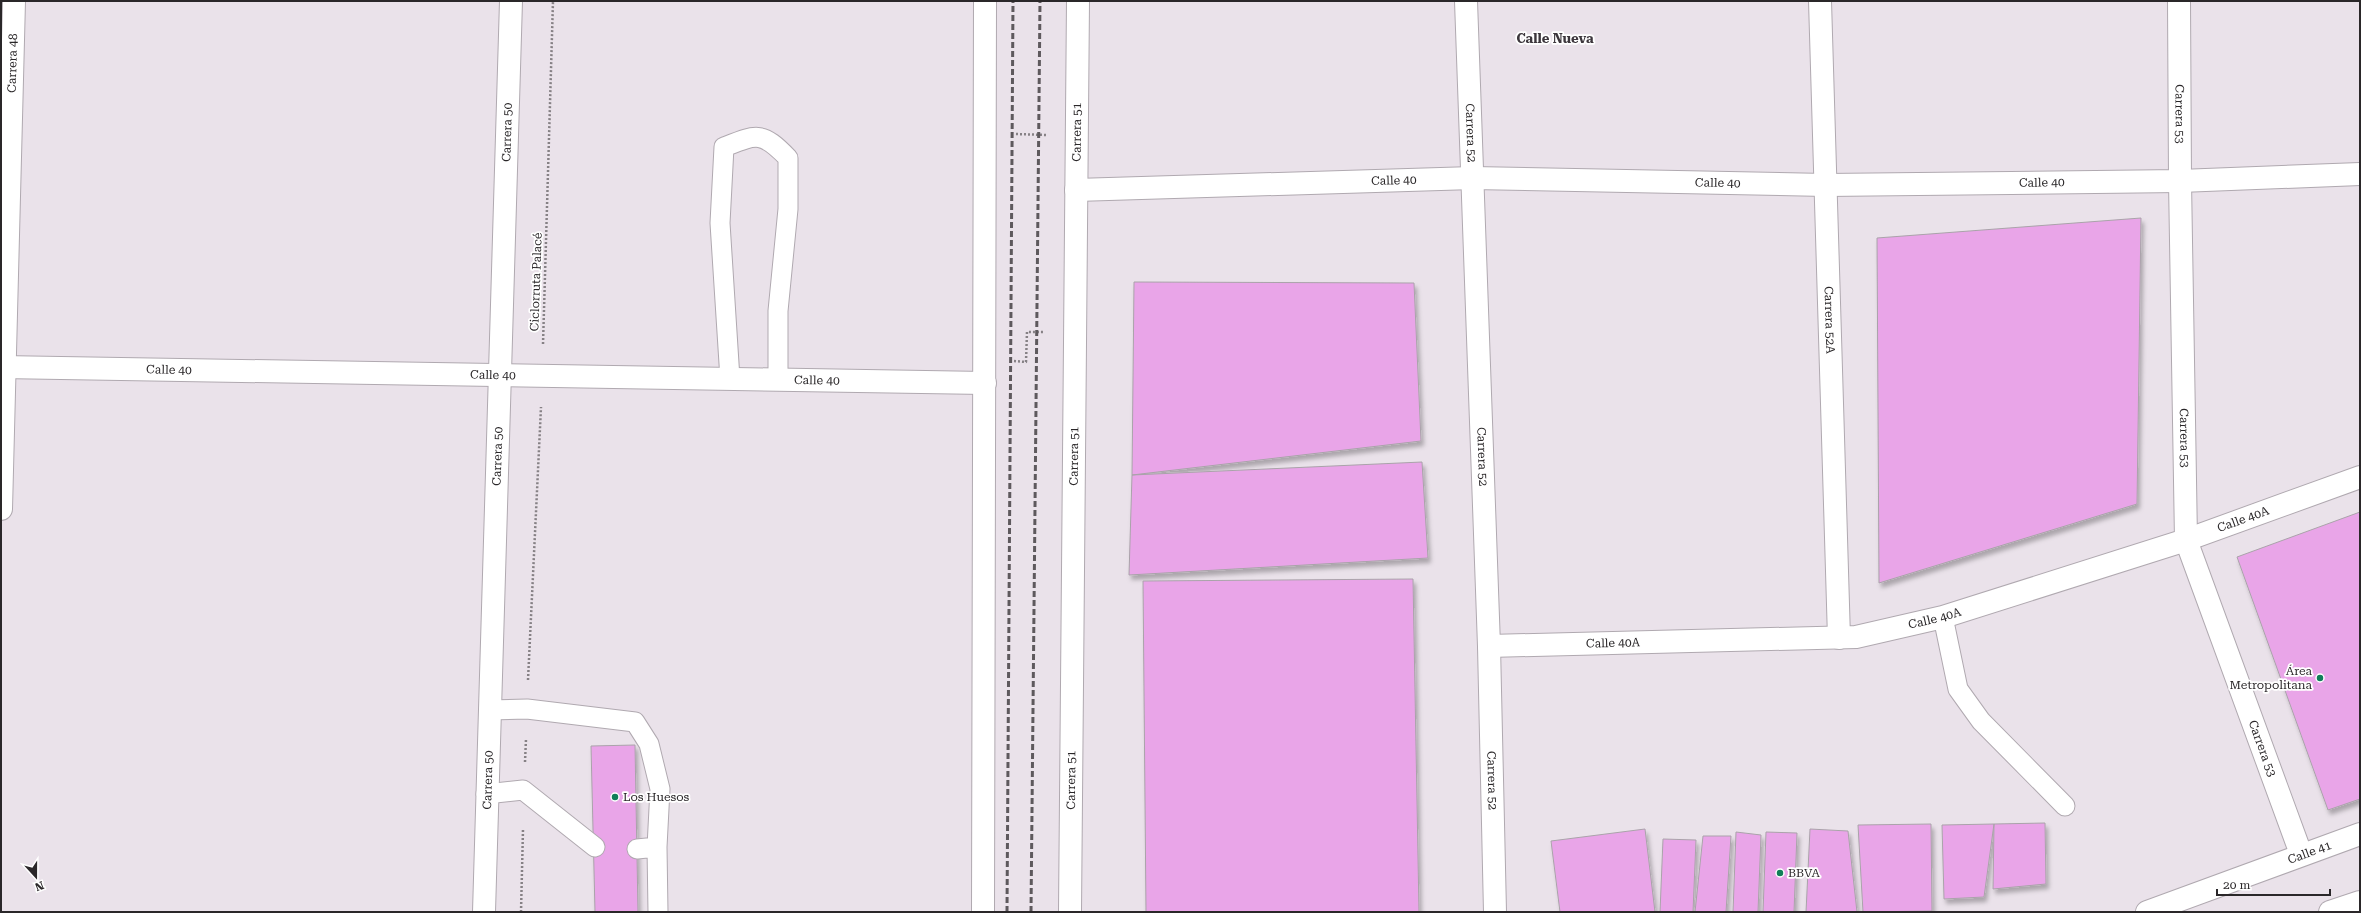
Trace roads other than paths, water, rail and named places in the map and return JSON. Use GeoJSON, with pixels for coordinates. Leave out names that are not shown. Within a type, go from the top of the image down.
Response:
{"type":"FeatureCollection","features":[{"type":"Feature","properties":{"kind":"street","name":"Carrera 48"},"geometry":{"type":"LineString","coordinates":[[1,509],[3,367],[14,1]]}},
{"type":"Feature","properties":{"kind":"street","name":"Carrera 50"},"geometry":{"type":"LineString","coordinates":[[484,912],[486,794],[511,1]]}},
{"type":"Feature","properties":{"kind":"street"},"geometry":{"type":"LineString","coordinates":[[983,912],[985,1]]}},
{"type":"Feature","properties":{"kind":"street","name":"Carrera 51"},"geometry":{"type":"LineString","coordinates":[[1070,912],[1078,1]]}},
{"type":"Feature","properties":{"kind":"street","name":"Carrera 52"},"geometry":{"type":"LineString","coordinates":[[1466,1],[1489,646],[1495,912]]}},
{"type":"Feature","properties":{"kind":"street","name":"Carrera 52A"},"geometry":{"type":"LineString","coordinates":[[1820,1],[1839,638]]}},
{"type":"Feature","properties":{"kind":"street","name":"Carrera 53"},"geometry":{"type":"LineString","coordinates":[[2179,1],[2180,181],[2186,540],[2301,854]]}},
{"type":"Feature","properties":{"kind":"street","name":"Calle 40"},"geometry":{"type":"LineString","coordinates":[[1076,190],[1473,178],[1826,185],[2180,181],[2360,174]]}},
{"type":"Feature","properties":{"kind":"street","name":"Calle 40"},"geometry":{"type":"LineString","coordinates":[[3,367],[985,383]]}},
{"type":"Feature","properties":{"kind":"street","name":"Calle 40A"},"geometry":{"type":"LineString","coordinates":[[1489,646],[1856,637],[1943,617],[2186,540],[2360,477]]}},
{"type":"Feature","properties":{"kind":"street","name":"Calle 41"},"geometry":{"type":"LineString","coordinates":[[2147,912],[2301,854],[2360,834]]}},
{"type":"Feature","properties":{"kind":"street"},"geometry":{"type":"LineString","coordinates":[[2166,912],[2184,898]]}},
{"type":"Feature","properties":{"kind":"street"},"geometry":{"type":"LineString","coordinates":[[2330,912],[2360,902]]}},
{"type":"Feature","properties":{"kind":"lane"},"geometry":{"type":"LineString","coordinates":[[730,379],[720,223],[724,147],[751,136],[772,142],[788,158],[788,210],[778,311],[778,380]]}},
{"type":"Feature","properties":{"kind":"lane"},"geometry":{"type":"LineString","coordinates":[[1943,617],[1958,689],[1981,721],[2065,806]]}},
{"type":"Feature","properties":{"kind":"lane"},"geometry":{"type":"LineString","coordinates":[[489,710],[527,709],[635,722],[649,744],[660,789],[657,847],[658,912]]}},
{"type":"Feature","properties":{"kind":"lane"},"geometry":{"type":"LineString","coordinates":[[486,794],[523,790],[595,847]]}},
{"type":"Feature","properties":{"kind":"lane"},"geometry":{"type":"LineString","coordinates":[[637,849],[657,847]]}},
{"type":"Feature","properties":{"kind":"railway"},"geometry":{"type":"LineString","coordinates":[[1007,912],[1013,1]]}},
{"type":"Feature","properties":{"kind":"railway"},"geometry":{"type":"LineString","coordinates":[[1031,912],[1040,1]]}},
{"type":"Feature","properties":{"kind":"place","name":"Área Metropolitana"},"geometry":{"type":"Point","coordinates":[2320,678]}},
{"type":"Feature","properties":{"kind":"place","name":"Los Huesos"},"geometry":{"type":"Point","coordinates":[615,797]}},
{"type":"Feature","properties":{"kind":"place","name":"BBVA"},"geometry":{"type":"Point","coordinates":[1780,873]}},
{"type":"Feature","properties":{"kind":"district","name":"Calle Nueva"},"geometry":{"type":"Point","coordinates":[1555,38]}}]}
